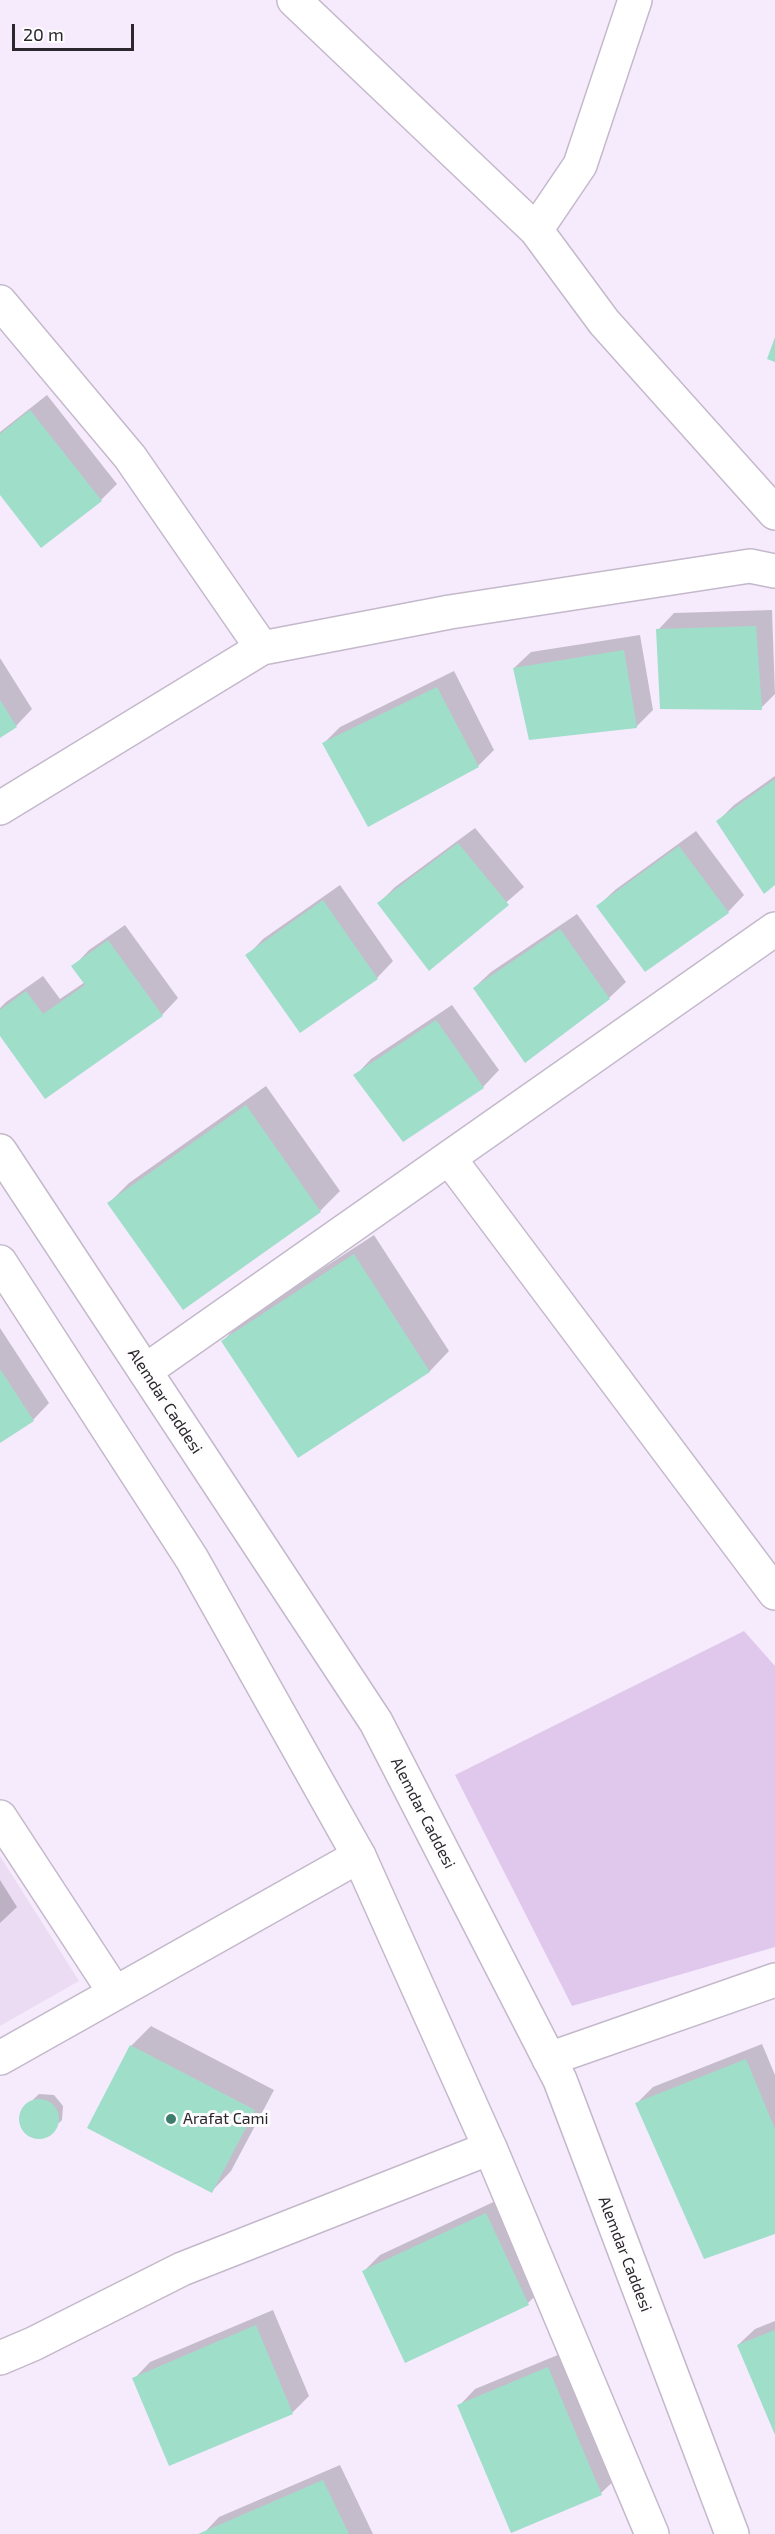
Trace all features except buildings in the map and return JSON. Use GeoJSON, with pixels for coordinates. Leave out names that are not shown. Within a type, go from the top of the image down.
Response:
{"type":"FeatureCollection","features":[{"type":"Feature","properties":{"kind":"street"},"geometry":{"type":"LineString","coordinates":[[294,0],[536,230],[604,322],[775,513]]}},
{"type":"Feature","properties":{"kind":"street"},"geometry":{"type":"LineString","coordinates":[[536,230],[580,165],[635,0]]}},
{"type":"Feature","properties":{"kind":"street"},"geometry":{"type":"LineString","coordinates":[[0,302],[130,457],[262,648]]}},
{"type":"Feature","properties":{"kind":"street"},"geometry":{"type":"LineString","coordinates":[[0,808],[262,648],[450,612],[750,566],[775,571]]}},
{"type":"Feature","properties":{"kind":"street"},"geometry":{"type":"LineString","coordinates":[[145,1371],[775,929]]}},
{"type":"Feature","properties":{"kind":"street","name":"Alemdar Caddesi"},"geometry":{"type":"LineString","coordinates":[[0,1151],[376,1722],[560,2080],[732,2534]]}},
{"type":"Feature","properties":{"kind":"street"},"geometry":{"type":"LineString","coordinates":[[449,1158],[775,1593]]}},
{"type":"Feature","properties":{"kind":"street"},"geometry":{"type":"LineString","coordinates":[[0,1262],[192,1559],[359,1856],[490,2148],[649,2533]]}},
{"type":"Feature","properties":{"kind":"street"},"geometry":{"type":"LineString","coordinates":[[0,1817],[115,1993]]}},
{"type":"Feature","properties":{"kind":"street"},"geometry":{"type":"LineString","coordinates":[[0,2058],[359,1856]]}},
{"type":"Feature","properties":{"kind":"street"},"geometry":{"type":"LineString","coordinates":[[549,2059],[775,1980]]}},
{"type":"Feature","properties":{"kind":"street"},"geometry":{"type":"LineString","coordinates":[[0,2358],[33,2344],[182,2269],[490,2148]]}},
{"type":"Feature","properties":{"kind":"shaded area"},"geometry":{"type":"Polygon","coordinates":[[[744,1631],[775,1666],[775,1947],[572,2006],[455,1775],[744,1631]]]}},
{"type":"Feature","properties":{"kind":"shaded area"},"geometry":{"type":"Polygon","coordinates":[[[0,1856],[79,1981],[0,2026],[0,1856]]]}},
{"type":"Feature","properties":{"kind":"place","name":"Arafat Cami"},"geometry":{"type":"Point","coordinates":[171,2119]}}]}
